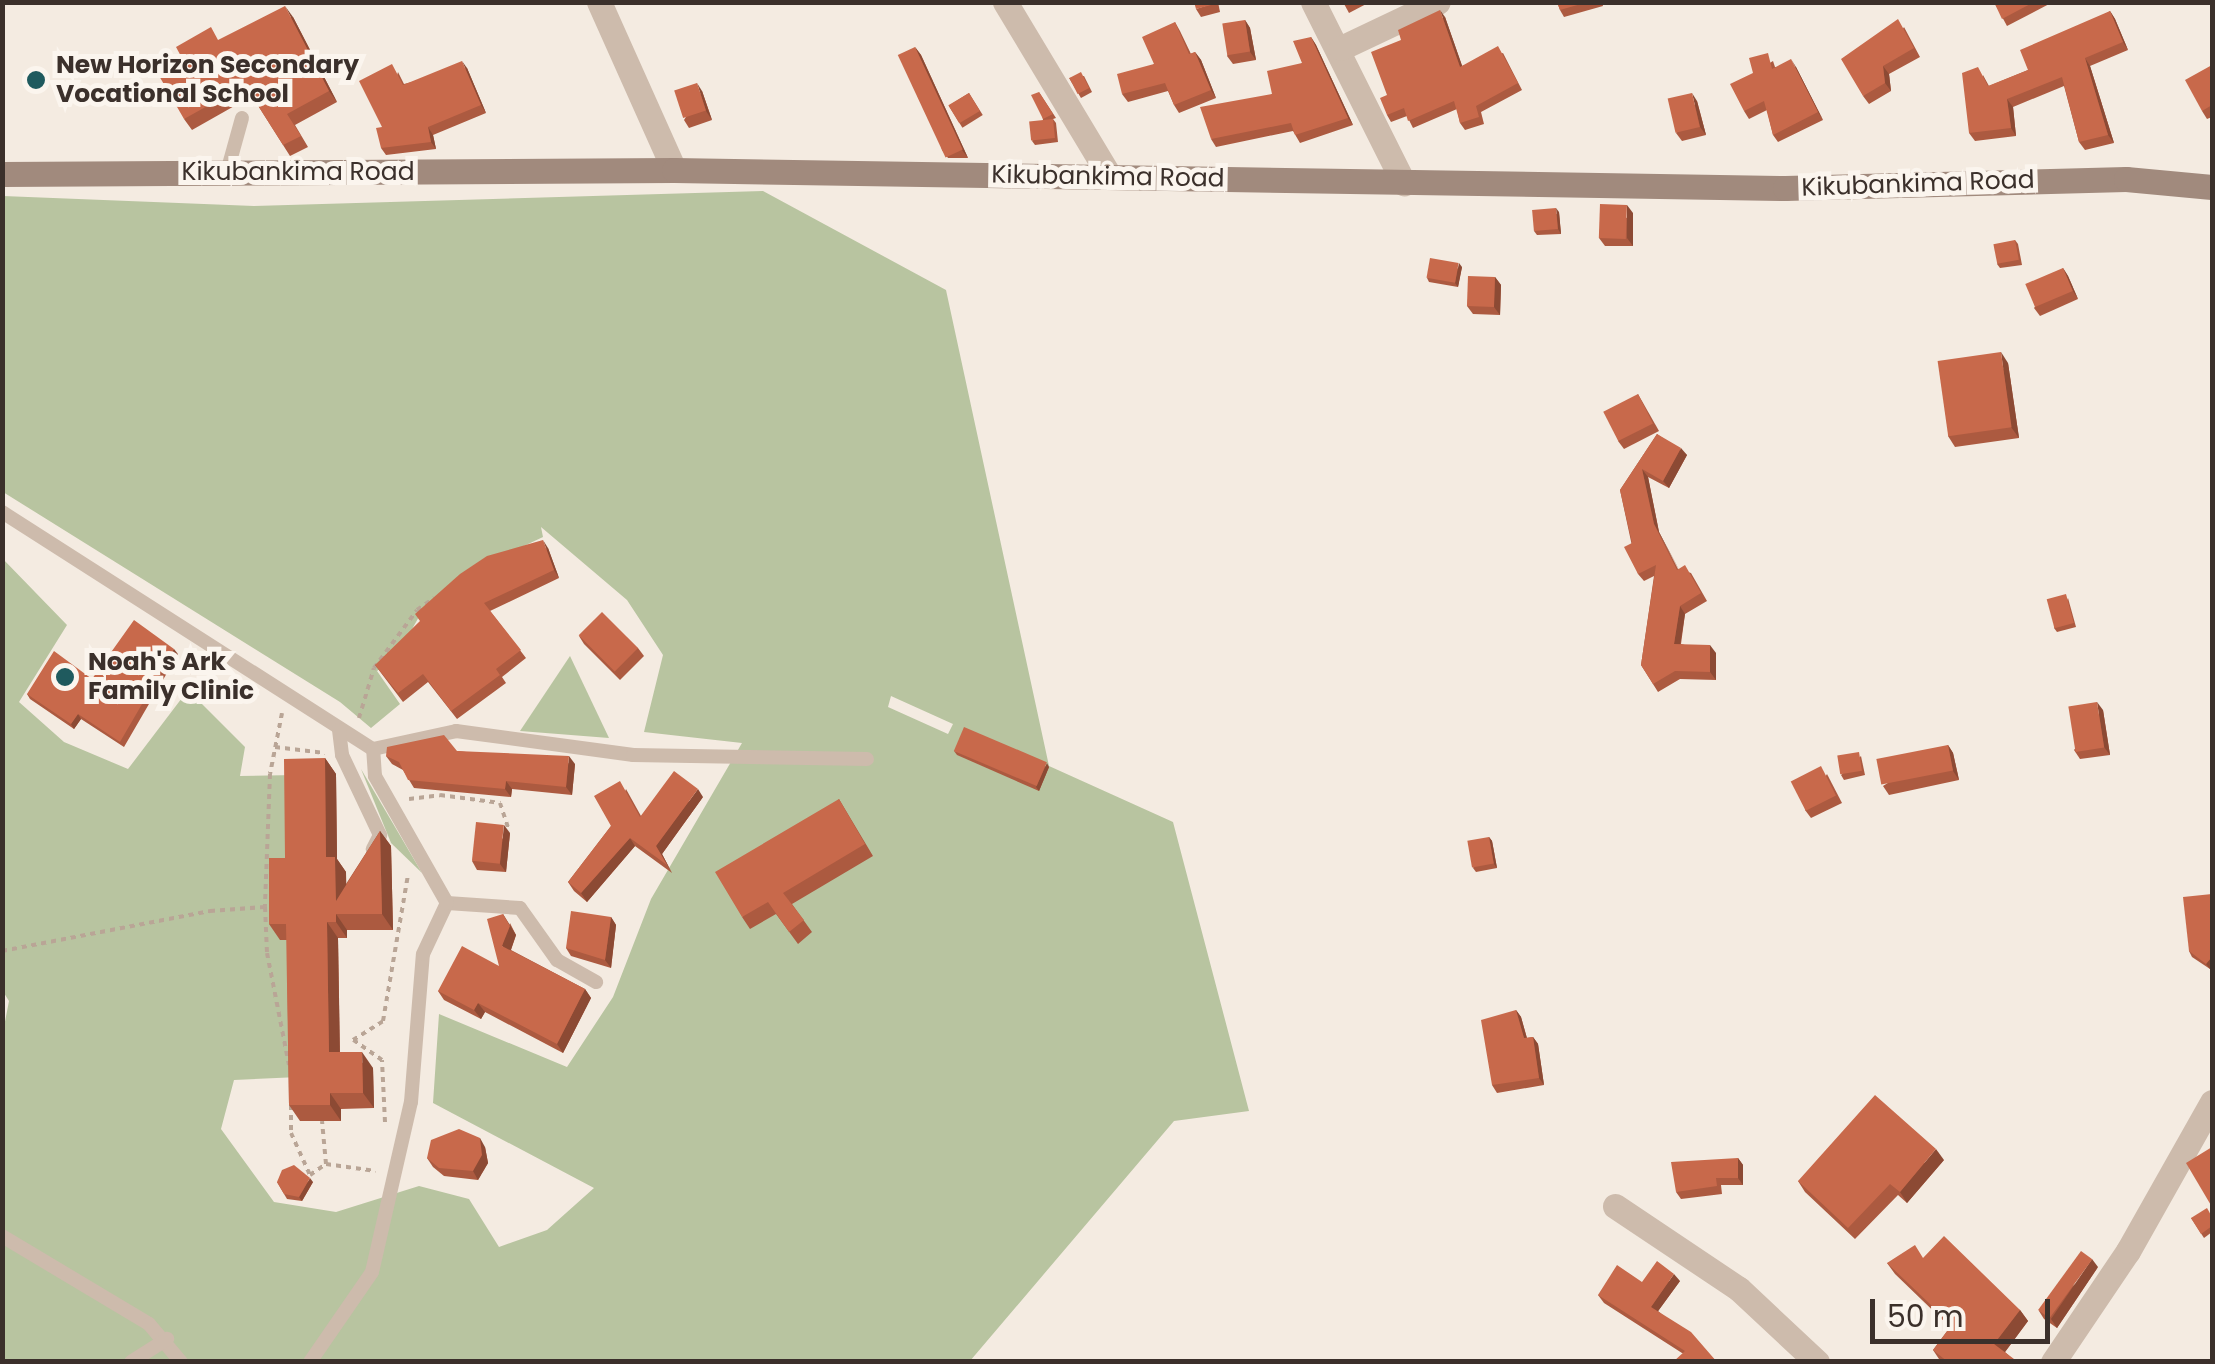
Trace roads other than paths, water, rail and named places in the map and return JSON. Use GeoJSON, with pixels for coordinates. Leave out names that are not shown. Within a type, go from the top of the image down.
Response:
{"type":"FeatureCollection","features":[{"type":"Feature","properties":{"kind":"street"},"geometry":{"type":"LineString","coordinates":[[599,2],[674,170]]}},
{"type":"Feature","properties":{"kind":"street"},"geometry":{"type":"LineString","coordinates":[[1005,2],[1110,178]]}},
{"type":"Feature","properties":{"kind":"street"},"geometry":{"type":"LineString","coordinates":[[1313,2],[1341,48],[1404,184]]}},
{"type":"Feature","properties":{"kind":"street"},"geometry":{"type":"LineString","coordinates":[[1341,48],[1438,2]]}},
{"type":"Feature","properties":{"kind":"street","name":"Kikubankima Road"},"geometry":{"type":"LineString","coordinates":[[2,174],[674,170],[1785,188],[2126,179],[2212,186]]}},
{"type":"Feature","properties":{"kind":"street"},"geometry":{"type":"LineString","coordinates":[[2053,1362],[2128,1251],[2212,1102]]}},
{"type":"Feature","properties":{"kind":"street"},"geometry":{"type":"LineString","coordinates":[[1615,1206],[1739,1289],[1817,1362]]}},
{"type":"Feature","properties":{"kind":"lane"},"geometry":{"type":"LineString","coordinates":[[227,172],[242,118]]}},
{"type":"Feature","properties":{"kind":"lane"},"geometry":{"type":"LineString","coordinates":[[2,512],[373,749],[456,731],[633,755],[866,760]]}},
{"type":"Feature","properties":{"kind":"lane"},"geometry":{"type":"LineString","coordinates":[[339,730],[342,755],[380,835],[368,862]]}},
{"type":"Feature","properties":{"kind":"lane"},"geometry":{"type":"LineString","coordinates":[[373,749],[375,776],[447,903]]}},
{"type":"Feature","properties":{"kind":"lane"},"geometry":{"type":"LineString","coordinates":[[447,903],[520,908],[557,960],[596,982]]}},
{"type":"Feature","properties":{"kind":"lane"},"geometry":{"type":"LineString","coordinates":[[310,1362],[372,1272],[411,1102],[422,954],[447,903]]}},
{"type":"Feature","properties":{"kind":"lane"},"geometry":{"type":"LineString","coordinates":[[2,1236],[166,1340],[181,1362]]}},
{"type":"Feature","properties":{"kind":"lane"},"geometry":{"type":"LineString","coordinates":[[131,1362],[166,1340]]}},
{"type":"Feature","properties":{"kind":"place","name":"New Horizon Secondary Vocational School"},"geometry":{"type":"Point","coordinates":[36,80]}},
{"type":"Feature","properties":{"kind":"place","name":"Noah's Ark Family Clinic"},"geometry":{"type":"Point","coordinates":[65,677]}}]}
